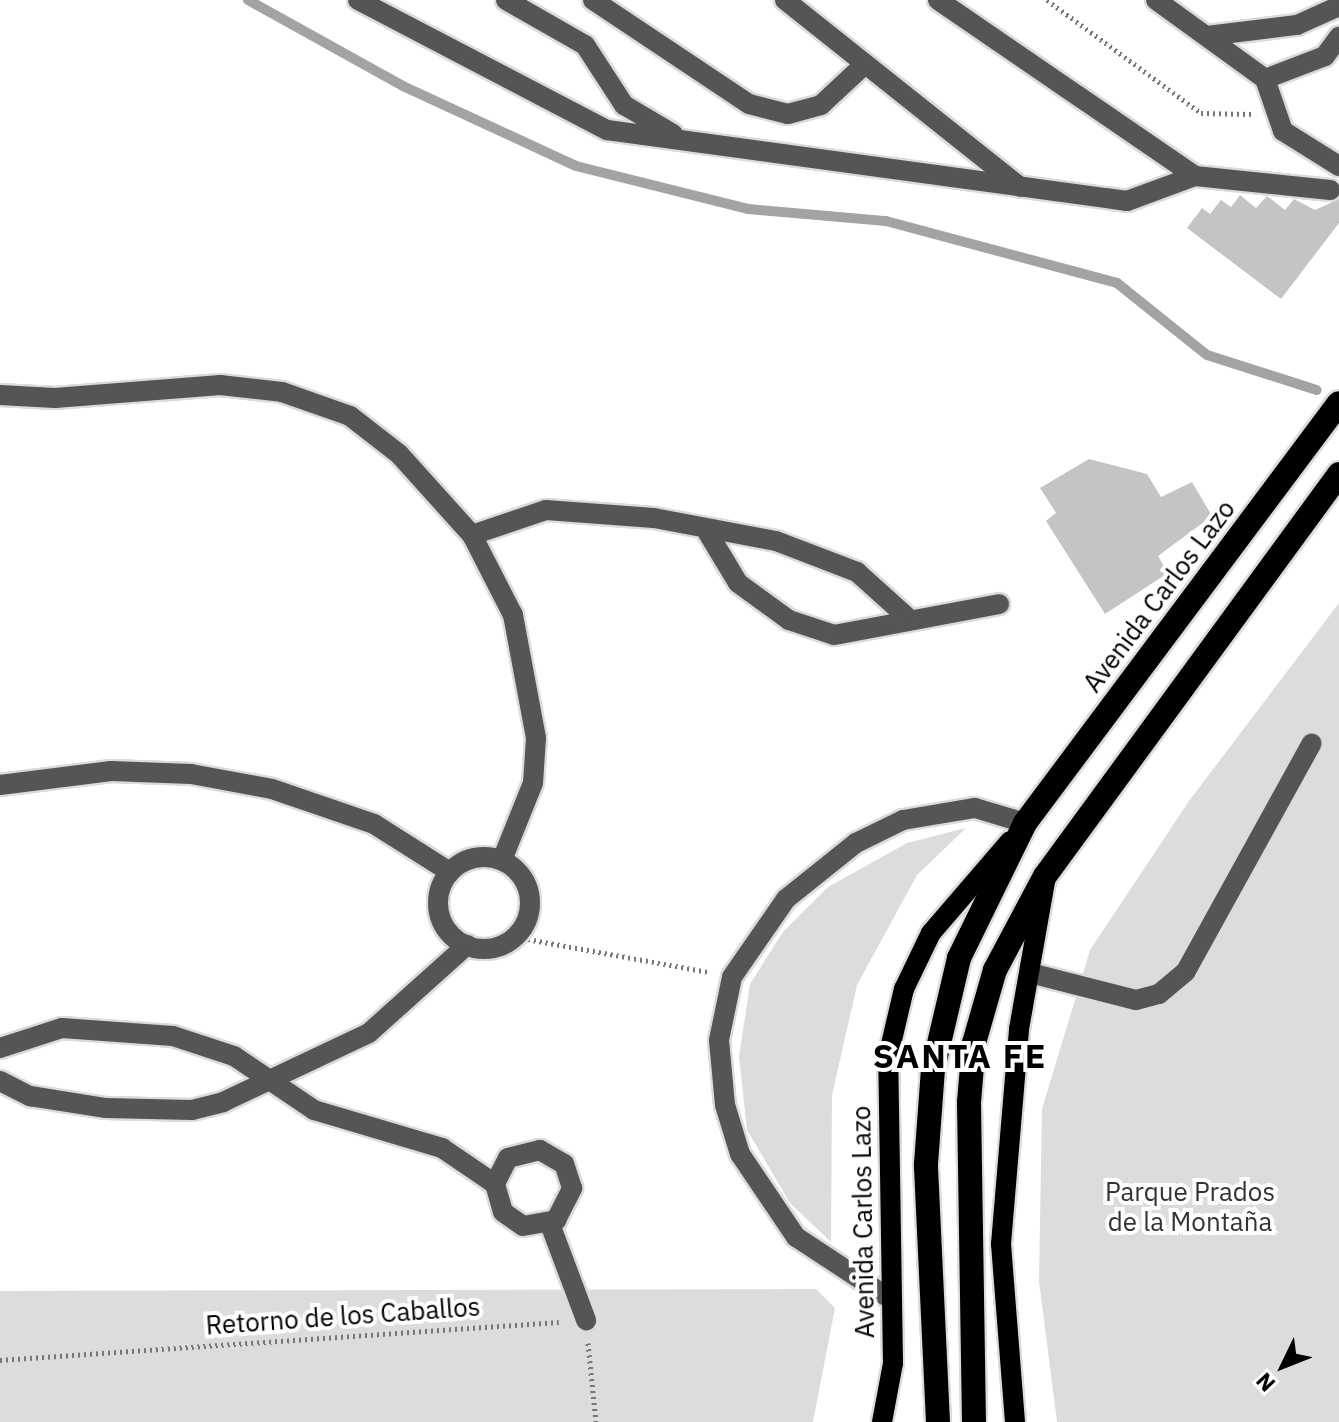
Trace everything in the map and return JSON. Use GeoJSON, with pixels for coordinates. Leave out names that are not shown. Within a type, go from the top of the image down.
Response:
{"type":"FeatureCollection","features":[{"type":"Feature","properties":{"kind":"highway","name":"Avenida Carlos Lazo"},"geometry":{"type":"LineString","coordinates":[[938,1422],[930,1304],[926,1164],[933,1069],[959,958],[1025,823],[1339,403]]}},
{"type":"Feature","properties":{"kind":"highway"},"geometry":{"type":"LineString","coordinates":[[974,1422],[967,1297],[974,1043],[995,970],[1045,876],[1339,474]]}},
{"type":"Feature","properties":{"kind":"main road","name":"Avenida Carlos Lazo"},"geometry":{"type":"LineString","coordinates":[[889,1416],[892,1300],[888,1057],[904,989],[931,933],[1025,823]]}},
{"type":"Feature","properties":{"kind":"main road"},"geometry":{"type":"LineString","coordinates":[[1015,1422],[1001,1244],[1019,1029],[1034,974],[1045,876]]}},
{"type":"Feature","properties":{"kind":"street"},"geometry":{"type":"LineString","coordinates":[[358,0],[383,6],[607,130],[1021,189],[1127,201],[1195,176],[1330,190]]}},
{"type":"Feature","properties":{"kind":"street"},"geometry":{"type":"LineString","coordinates":[[506,0],[585,45],[624,105],[682,139]]}},
{"type":"Feature","properties":{"kind":"street"},"geometry":{"type":"LineString","coordinates":[[593,0],[749,104],[788,114],[821,105],[865,64]]}},
{"type":"Feature","properties":{"kind":"street"},"geometry":{"type":"LineString","coordinates":[[785,0],[1021,189]]}},
{"type":"Feature","properties":{"kind":"street"},"geometry":{"type":"LineString","coordinates":[[938,0],[1195,176]]}},
{"type":"Feature","properties":{"kind":"street"},"geometry":{"type":"LineString","coordinates":[[1156,0],[1265,79],[1283,131],[1339,166]]}},
{"type":"Feature","properties":{"kind":"street"},"geometry":{"type":"LineString","coordinates":[[1207,36],[1297,25],[1339,6]]}},
{"type":"Feature","properties":{"kind":"street"},"geometry":{"type":"LineString","coordinates":[[1265,79],[1325,56],[1339,37]]}},
{"type":"Feature","properties":{"kind":"street"},"geometry":{"type":"LineString","coordinates":[[0,395],[55,398],[220,385],[282,392],[350,416],[399,454],[472,535],[513,615],[536,738],[533,783],[502,860]]}},
{"type":"Feature","properties":{"kind":"street"},"geometry":{"type":"LineString","coordinates":[[472,535],[546,510],[654,518],[708,533],[816,551],[857,572],[908,618]]}},
{"type":"Feature","properties":{"kind":"street"},"geometry":{"type":"LineString","coordinates":[[708,533],[738,583],[789,620],[834,635],[908,618],[999,604]]}},
{"type":"Feature","properties":{"kind":"street"},"geometry":{"type":"LineString","coordinates":[[1034,974],[1136,1000],[1159,994],[1186,971],[1312,743]]}},
{"type":"Feature","properties":{"kind":"street"},"geometry":{"type":"LineString","coordinates":[[0,785],[111,771],[191,774],[272,789],[374,824],[450,872]]}},
{"type":"Feature","properties":{"kind":"street"},"geometry":{"type":"LineString","coordinates":[[892,1300],[796,1237],[740,1154],[725,1105],[719,1040],[732,977],[786,899],[856,843],[903,820],[975,808],[1025,823]]}},
{"type":"Feature","properties":{"kind":"street"},"geometry":{"type":"LineString","coordinates":[[474,859],[502,860],[517,871],[531,904],[516,937],[484,949],[467,945],[442,921],[440,896],[450,872],[474,859]]}},
{"type":"Feature","properties":{"kind":"street"},"geometry":{"type":"LineString","coordinates":[[0,1081],[30,1096],[106,1108],[192,1110],[272,1082],[369,1033],[467,945]]}},
{"type":"Feature","properties":{"kind":"street"},"geometry":{"type":"LineString","coordinates":[[0,1048],[62,1028],[173,1036],[234,1056],[314,1110],[442,1148],[495,1184],[513,1221],[550,1224],[565,1211],[572,1188],[553,1154],[520,1152],[495,1184]]}},
{"type":"Feature","properties":{"kind":"street"},"geometry":{"type":"LineString","coordinates":[[550,1224],[586,1320]]}},
{"type":"Feature","properties":{"kind":"path"},"geometry":{"type":"LineString","coordinates":[[1047,0],[1201,113],[1276,111]]}},
{"type":"Feature","properties":{"kind":"path"},"geometry":{"type":"LineString","coordinates":[[516,937],[732,977]]}},
{"type":"Feature","properties":{"kind":"path"},"geometry":{"type":"LineString","coordinates":[[586,1320],[596,1422]]}},
{"type":"Feature","properties":{"kind":"path","name":"Retorno de los Caballos"},"geometry":{"type":"LineString","coordinates":[[0,1360],[586,1320]]}},
{"type":"Feature","properties":{"kind":"green space","name":"Parque Prados de la Montaña"},"geometry":{"type":"Polygon","coordinates":[[[1339,603],[1339,1422],[1057,1422],[1039,1281],[1042,1109],[1090,950],[1189,801],[1339,603]]]}},
{"type":"Feature","properties":{"kind":"green space"},"geometry":{"type":"Polygon","coordinates":[[[966,828],[917,875],[857,985],[832,1095],[831,1242],[790,1203],[747,1130],[739,1057],[750,984],[783,932],[828,887],[907,843],[966,828]]]}},
{"type":"Feature","properties":{"kind":"green space"},"geometry":{"type":"Polygon","coordinates":[[[816,1289],[835,1308],[813,1422],[0,1422],[0,1291],[816,1289]]]}},
{"type":"Feature","properties":{"kind":"building"},"geometry":{"type":"Polygon","coordinates":[[[1240,195],[1256,208],[1267,196],[1285,210],[1294,199],[1315,210],[1339,199],[1339,223],[1281,299],[1187,228],[1202,208],[1210,214],[1221,200],[1231,207],[1240,195]]]}},
{"type":"Feature","properties":{"kind":"building"},"geometry":{"type":"Polygon","coordinates":[[[1089,459],[1147,474],[1161,497],[1192,482],[1212,516],[1158,556],[1168,573],[1105,614],[1046,521],[1056,513],[1040,488],[1089,459]]]}},
{"type":"Feature","properties":{"kind":"waterway"},"geometry":{"type":"LineString","coordinates":[[248,0],[405,87],[576,166],[748,209],[886,221],[1117,283],[1207,355],[1317,390]]}},
{"type":"Feature","properties":{"kind":"district","name":"SANTA FE"},"geometry":{"type":"Point","coordinates":[960,1056]}}]}
